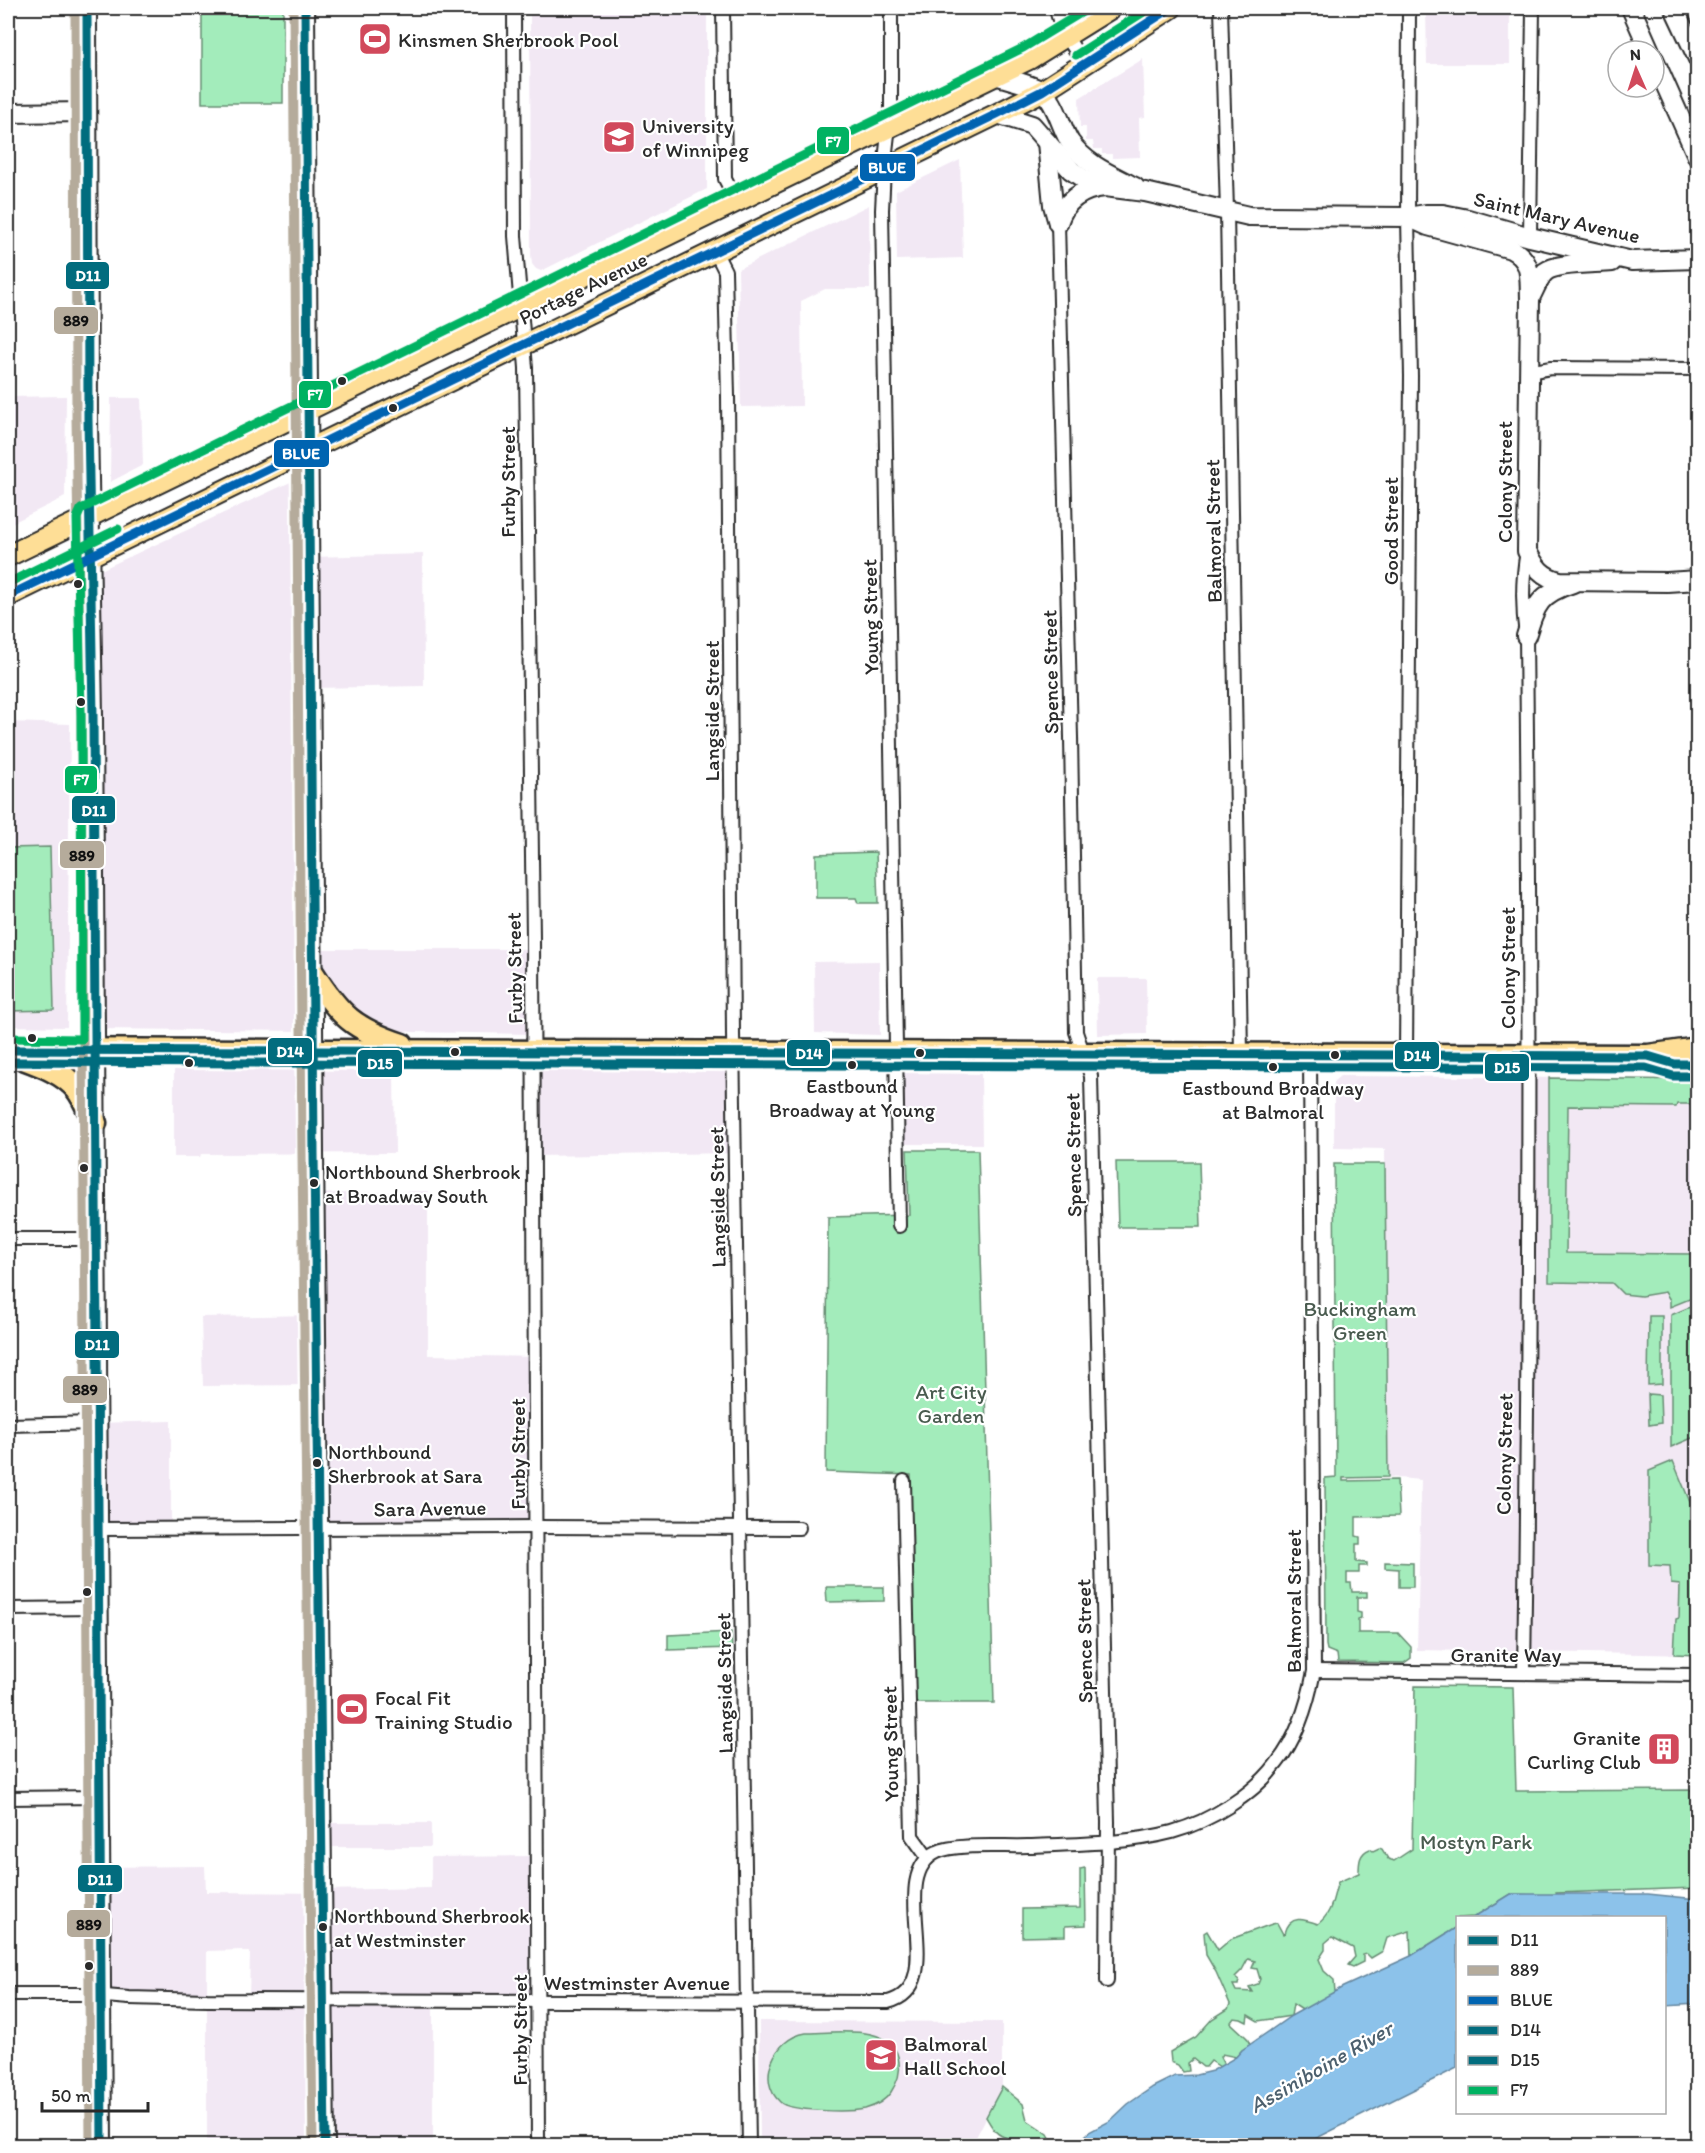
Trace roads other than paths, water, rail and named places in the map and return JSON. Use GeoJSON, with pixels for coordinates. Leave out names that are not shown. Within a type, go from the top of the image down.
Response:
{"type":"FeatureCollection","features":[{"type":"Feature","properties":{"kind":"highway"},"geometry":{"type":"LineString","coordinates":[[313,975],[331,1002],[350,1021],[373,1035],[417,1051]]}},
{"type":"Feature","properties":{"kind":"highway"},"geometry":{"type":"LineString","coordinates":[[8,1051],[314,1050],[1648,1056],[1698,1049]]}},
{"type":"Feature","properties":{"kind":"highway"},"geometry":{"type":"LineString","coordinates":[[8,1051],[48,1069],[74,1085],[94,1123]]}},
{"type":"Feature","properties":{"kind":"highway"},"geometry":{"type":"LineString","coordinates":[[1648,1056],[1675,1064],[1698,1064]]}},
{"type":"Feature","properties":{"kind":"main road"},"geometry":{"type":"LineString","coordinates":[[87,8],[102,2145]]}},
{"type":"Feature","properties":{"kind":"main road"},"geometry":{"type":"LineString","coordinates":[[304,8],[325,2145]]}},
{"type":"Feature","properties":{"kind":"main road","name":"Portage Avenue"},"geometry":{"type":"LineString","coordinates":[[8,556],[1029,59],[1111,8]]}},
{"type":"Feature","properties":{"kind":"main road","name":"Portage Avenue"},"geometry":{"type":"LineString","coordinates":[[8,596],[523,343],[997,114],[1042,91],[1171,8]]}},
{"type":"Feature","properties":{"kind":"main road"},"geometry":{"type":"LineString","coordinates":[[1631,8],[1645,39]]}},
{"type":"Feature","properties":{"kind":"main road"},"geometry":{"type":"LineString","coordinates":[[1674,8],[1698,59]]}},
{"type":"Feature","properties":{"kind":"main road"},"geometry":{"type":"LineString","coordinates":[[996,75],[1042,91]]}},
{"type":"Feature","properties":{"kind":"main road"},"geometry":{"type":"LineString","coordinates":[[1666,85],[1696,150]]}},
{"type":"Feature","properties":{"kind":"main road","name":"Saint Mary Avenue"},"geometry":{"type":"LineString","coordinates":[[1042,91],[1078,152],[1096,167],[1145,192]]}},
{"type":"Feature","properties":{"kind":"main road"},"geometry":{"type":"LineString","coordinates":[[8,113],[87,112]]}},
{"type":"Feature","properties":{"kind":"main road","name":"Saint Mary Avenue"},"geometry":{"type":"LineString","coordinates":[[997,114],[1032,125],[1077,175],[1105,187],[1145,192],[1249,216],[1408,217],[1425,213],[1443,214],[1632,261],[1698,259]]}},
{"type":"Feature","properties":{"kind":"main road"},"geometry":{"type":"LineString","coordinates":[[1047,142],[1053,205],[1058,223]]}},
{"type":"Feature","properties":{"kind":"main road"},"geometry":{"type":"LineString","coordinates":[[1058,223],[1073,198],[1092,188],[1105,187]]}},
{"type":"Feature","properties":{"kind":"main road","name":"Saint Mary Avenue"},"geometry":{"type":"LineString","coordinates":[[1408,217],[1428,226],[1511,249],[1520,254],[1527,263]]}},
{"type":"Feature","properties":{"kind":"main road","name":"Colony Street"},"geometry":{"type":"LineString","coordinates":[[1530,299],[1539,280],[1549,270],[1565,266],[1632,261]]}},
{"type":"Feature","properties":{"kind":"main road","name":"Colony Street"},"geometry":{"type":"LineString","coordinates":[[1527,263],[1530,299],[1527,551]]}},
{"type":"Feature","properties":{"kind":"main road"},"geometry":{"type":"LineString","coordinates":[[1527,551],[1545,576],[1560,581],[1698,580]]}},
{"type":"Feature","properties":{"kind":"main road"},"geometry":{"type":"LineString","coordinates":[[1526,636],[1540,600],[1556,588],[1577,582]]}},
{"type":"Feature","properties":{"kind":"street","name":"Furby Street"},"geometry":{"type":"LineString","coordinates":[[514,8],[515,236],[526,368],[534,1051],[538,2145]]}},
{"type":"Feature","properties":{"kind":"street"},"geometry":{"type":"LineString","coordinates":[[723,8],[725,179],[737,202]]}},
{"type":"Feature","properties":{"kind":"street","name":"Young Street"},"geometry":{"type":"LineString","coordinates":[[891,8],[891,108],[884,169],[883,280],[899,1226]]}},
{"type":"Feature","properties":{"kind":"street"},"geometry":{"type":"LineString","coordinates":[[1056,8],[1057,17],[1084,64]]}},
{"type":"Feature","properties":{"kind":"street","name":"Balmoral Street"},"geometry":{"type":"LineString","coordinates":[[1221,8],[1227,211],[1241,1053]]}},
{"type":"Feature","properties":{"kind":"street","name":"Good Street"},"geometry":{"type":"LineString","coordinates":[[1406,1055],[1411,409],[1408,217],[1409,8]]}},
{"type":"Feature","properties":{"kind":"street"},"geometry":{"type":"LineString","coordinates":[[1530,237],[1533,8]]}},
{"type":"Feature","properties":{"kind":"street","name":"Spence Street"},"geometry":{"type":"LineString","coordinates":[[1058,223],[1076,1032],[1091,1076],[1108,1841],[1107,1981]]}},
{"type":"Feature","properties":{"kind":"street","name":"Langside Street"},"geometry":{"type":"LineString","coordinates":[[715,251],[725,271],[729,396],[734,1053],[749,2145]]}},
{"type":"Feature","properties":{"kind":"street"},"geometry":{"type":"LineString","coordinates":[[1528,372],[1550,368],[1698,369]]}},
{"type":"Feature","properties":{"kind":"street","name":"Colony Street"},"geometry":{"type":"LineString","coordinates":[[1524,1674],[1530,936],[1523,573],[1527,551]]}},
{"type":"Feature","properties":{"kind":"street","name":"Balmoral Street"},"geometry":{"type":"LineString","coordinates":[[927,1858],[947,1849],[1087,1844],[1151,1836],[1190,1826],[1221,1810],[1256,1786],[1278,1763],[1293,1737],[1310,1696],[1314,1671],[1310,1055]]}},
{"type":"Feature","properties":{"kind":"street"},"geometry":{"type":"LineString","coordinates":[[8,1239],[95,1239]]}},
{"type":"Feature","properties":{"kind":"street"},"geometry":{"type":"LineString","coordinates":[[8,1425],[96,1423]]}},
{"type":"Feature","properties":{"kind":"street","name":"Young Street"},"geometry":{"type":"LineString","coordinates":[[904,1481],[912,1836],[927,1858]]}},
{"type":"Feature","properties":{"kind":"street","name":"Sara Avenue"},"geometry":{"type":"LineString","coordinates":[[98,1529],[799,1528]]}},
{"type":"Feature","properties":{"kind":"street"},"geometry":{"type":"LineString","coordinates":[[8,1609],[98,1608]]}},
{"type":"Feature","properties":{"kind":"street","name":"Granite Way"},"geometry":{"type":"LineString","coordinates":[[1314,1671],[1698,1675]]}},
{"type":"Feature","properties":{"kind":"street"},"geometry":{"type":"LineString","coordinates":[[8,1798],[100,1797]]}},
{"type":"Feature","properties":{"kind":"street","name":"Westminster Avenue"},"geometry":{"type":"LineString","coordinates":[[8,1994],[82,1994],[207,2000],[888,2002],[904,1995],[915,1977],[916,1884],[927,1858]]}},
{"type":"Feature","properties":{"kind":"water"},"geometry":{"type":"Polygon","coordinates":[[[1511,1894],[1648,1894],[1697,1899],[1697,2004],[1666,2006],[1666,1916],[1476,1916],[1511,1894]]]}},
{"type":"Feature","properties":{"kind":"water","name":"Assiniboine River"},"geometry":{"type":"Polygon","coordinates":[[[1456,1928],[1456,2068],[1303,2145],[1076,2145],[1089,2132],[1110,2121],[1128,2104],[1153,2087],[1175,2076],[1196,2075],[1212,2071],[1236,2057],[1242,2050],[1291,2016],[1343,1987],[1411,1956],[1456,1928]]]}},
{"type":"Feature","properties":{"kind":"place","name":"Kinsmen Sherbrook Pool"},"geometry":{"type":"Point","coordinates":[375,39]}},
{"type":"Feature","properties":{"kind":"place","name":"University of Winnipeg"},"geometry":{"type":"Point","coordinates":[619,137]}},
{"type":"Feature","properties":{"kind":"place","name":"Eastbound Broadway at Young"},"geometry":{"type":"Point","coordinates":[852,1065]}},
{"type":"Feature","properties":{"kind":"place","name":"Eastbound Broadway at Balmoral"},"geometry":{"type":"Point","coordinates":[1273,1067]}},
{"type":"Feature","properties":{"kind":"place","name":"Northbound Sherbrook at Broadway South"},"geometry":{"type":"Point","coordinates":[314,1183]}},
{"type":"Feature","properties":{"kind":"place","name":"Northbound Sherbrook at Sara"},"geometry":{"type":"Point","coordinates":[317,1463]}},
{"type":"Feature","properties":{"kind":"place","name":"Focal Fit Training Studio"},"geometry":{"type":"Point","coordinates":[352,1709]}},
{"type":"Feature","properties":{"kind":"place","name":"Granite Curling Club"},"geometry":{"type":"Point","coordinates":[1664,1749]}},
{"type":"Feature","properties":{"kind":"place","name":"Northbound Sherbrook at Westminster"},"geometry":{"type":"Point","coordinates":[323,1927]}},
{"type":"Feature","properties":{"kind":"place","name":"Balmoral Hall School"},"geometry":{"type":"Point","coordinates":[881,2055]}},
{"type":"Feature","properties":{"kind":"park label","name":"Buckingham Green"},"geometry":{"type":"Point","coordinates":[1360,1320]}},
{"type":"Feature","properties":{"kind":"park label","name":"Art City Garden"},"geometry":{"type":"Point","coordinates":[951,1403]}},
{"type":"Feature","properties":{"kind":"park label","name":"Mostyn Park"},"geometry":{"type":"Point","coordinates":[1476,1841]}}]}
